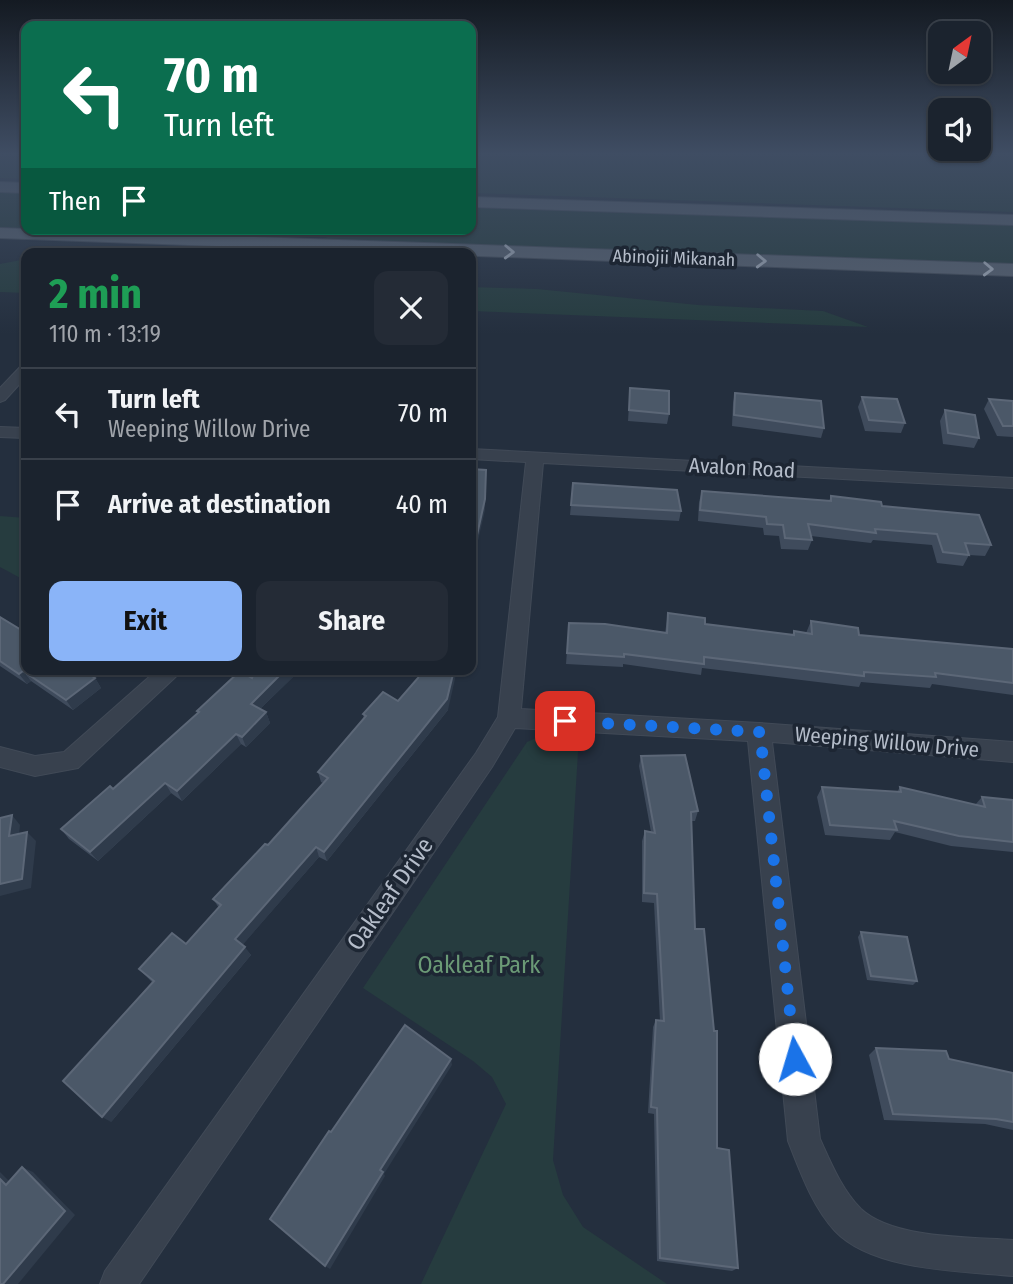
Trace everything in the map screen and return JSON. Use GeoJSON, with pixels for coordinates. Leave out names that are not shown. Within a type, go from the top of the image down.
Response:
{"type":"FeatureCollection","features":[{"type":"Feature","properties":{"kind":"main road"},"geometry":{"type":"LineString","coordinates":[[830,214],[1013,220]]}},
{"type":"Feature","properties":{"kind":"main road","name":"Abinojii Mikanah"},"geometry":{"type":"LineString","coordinates":[[0,233],[21,234]]}},
{"type":"Feature","properties":{"kind":"main road"},"geometry":{"type":"LineString","coordinates":[[61,235],[292,238],[306,235]]}},
{"type":"Feature","properties":{"kind":"main road","name":"Abinojii Mikanah"},"geometry":{"type":"LineString","coordinates":[[61,235],[415,248]]}},
{"type":"Feature","properties":{"kind":"main road","name":"Abinojii Mikanah"},"geometry":{"type":"LineString","coordinates":[[476,250],[1013,270]]}},
{"type":"Feature","properties":{"kind":"street"},"geometry":{"type":"LineString","coordinates":[[0,397],[21,374]]}},
{"type":"Feature","properties":{"kind":"street"},"geometry":{"type":"LineString","coordinates":[[0,432],[21,433]]}},
{"type":"Feature","properties":{"kind":"street","name":"Avalon Road"},"geometry":{"type":"LineString","coordinates":[[476,454],[1013,483]]}},
{"type":"Feature","properties":{"kind":"street","name":"Oakleaf Drive"},"geometry":{"type":"LineString","coordinates":[[118,1284],[484,760],[509,718],[535,456]]}},
{"type":"Feature","properties":{"kind":"street"},"geometry":{"type":"LineString","coordinates":[[0,757],[35,766],[70,761],[166,675]]}},
{"type":"Feature","properties":{"kind":"street","name":"Weeping Willow Drive"},"geometry":{"type":"LineString","coordinates":[[509,718],[760,732],[1013,752]]}},
{"type":"Feature","properties":{"kind":"street"},"geometry":{"type":"LineString","coordinates":[[760,732],[804,1141],[828,1193],[856,1227],[880,1237],[920,1250],[1013,1258]]}},
{"type":"Feature","properties":{"kind":"green space"},"geometry":{"type":"Polygon","coordinates":[[[0,214],[21,214],[21,228],[0,227],[0,214]]]}},
{"type":"Feature","properties":{"kind":"green space"},"geometry":{"type":"Polygon","coordinates":[[[476,214],[660,214],[1013,225],[1013,266],[315,242],[332,235],[476,235],[476,214]]]}},
{"type":"Feature","properties":{"kind":"green space"},"geometry":{"type":"Polygon","coordinates":[[[21,260],[21,293],[0,292],[0,264],[21,260]]]}},
{"type":"Feature","properties":{"kind":"green space"},"geometry":{"type":"Polygon","coordinates":[[[476,287],[537,289],[698,305],[823,311],[868,327],[476,311],[476,287]]]}},
{"type":"Feature","properties":{"kind":"green space"},"geometry":{"type":"Polygon","coordinates":[[[0,516],[21,518],[21,578],[0,567],[0,516]]]}},
{"type":"Feature","properties":{"kind":"green space","name":"Oakleaf Park"},"geometry":{"type":"Polygon","coordinates":[[[545,734],[579,736],[553,1160],[563,1195],[583,1227],[667,1284],[421,1284],[506,1104],[492,1077],[473,1061],[363,988],[527,742],[545,734]]]}},
{"type":"Feature","properties":{"kind":"building"},"geometry":{"type":"Polygon","coordinates":[[[630,388],[669,391],[669,414],[629,410],[630,388]]]}},
{"type":"Feature","properties":{"kind":"building"},"geometry":{"type":"Polygon","coordinates":[[[735,393],[821,401],[824,428],[734,415],[735,393]]]}},
{"type":"Feature","properties":{"kind":"building"},"geometry":{"type":"Polygon","coordinates":[[[862,397],[897,399],[905,423],[869,420],[862,397]]]}},
{"type":"Feature","properties":{"kind":"building"},"geometry":{"type":"Polygon","coordinates":[[[989,399],[1013,401],[1013,426],[1003,426],[989,399]]]}},
{"type":"Feature","properties":{"kind":"building"},"geometry":{"type":"Polygon","coordinates":[[[945,410],[975,415],[979,438],[948,433],[945,410]]]}},
{"type":"Feature","properties":{"kind":"building"},"geometry":{"type":"Polygon","coordinates":[[[476,469],[486,470],[485,499],[476,540],[476,469]]]}},
{"type":"Feature","properties":{"kind":"building"},"geometry":{"type":"Polygon","coordinates":[[[573,483],[677,490],[681,511],[571,505],[573,483]]]}},
{"type":"Feature","properties":{"kind":"building"},"geometry":{"type":"Polygon","coordinates":[[[702,491],[831,501],[831,496],[881,502],[882,506],[979,515],[991,545],[965,543],[969,555],[943,552],[937,534],[875,529],[876,533],[808,524],[812,540],[785,538],[783,525],[767,524],[766,517],[700,510],[702,491]]]}},
{"type":"Feature","properties":{"kind":"building"},"geometry":{"type":"Polygon","coordinates":[[[668,613],[705,618],[705,624],[794,635],[794,631],[812,634],[811,621],[858,628],[859,635],[1013,649],[1013,683],[935,673],[936,677],[864,672],[864,676],[704,657],[704,664],[624,654],[624,657],[567,653],[569,623],[605,624],[667,633],[668,613]]]}},
{"type":"Feature","properties":{"kind":"building"},"geometry":{"type":"Polygon","coordinates":[[[0,617],[21,630],[21,672],[19,674],[0,661],[0,617]]]}},
{"type":"Feature","properties":{"kind":"building"},"geometry":{"type":"Polygon","coordinates":[[[29,675],[90,675],[95,678],[66,700],[29,675]]]}},
{"type":"Feature","properties":{"kind":"building"},"geometry":{"type":"Polygon","coordinates":[[[236,675],[252,678],[253,675],[280,675],[251,704],[266,712],[242,737],[236,734],[177,791],[165,783],[90,852],[61,829],[110,786],[113,789],[199,712],[197,711],[236,675]]]}},
{"type":"Feature","properties":{"kind":"building"},"geometry":{"type":"Polygon","coordinates":[[[419,675],[453,675],[447,699],[324,852],[316,847],[235,939],[245,947],[102,1117],[63,1081],[154,981],[139,969],[172,933],[186,944],[221,905],[213,899],[265,844],[268,845],[328,778],[318,772],[366,716],[363,714],[383,692],[398,701],[419,675]]]}},
{"type":"Feature","properties":{"kind":"building"},"geometry":{"type":"Polygon","coordinates":[[[685,755],[698,811],[691,812],[695,929],[704,929],[714,1031],[717,1031],[717,1148],[729,1150],[738,1268],[660,1258],[657,1108],[651,1107],[656,1020],[664,1021],[657,894],[644,893],[645,831],[655,833],[641,756],[685,755]]]}},
{"type":"Feature","properties":{"kind":"building"},"geometry":{"type":"Polygon","coordinates":[[[822,787],[901,792],[900,787],[985,807],[982,797],[1013,800],[1013,842],[959,836],[894,821],[897,830],[830,825],[822,787]]]}},
{"type":"Feature","properties":{"kind":"building"},"geometry":{"type":"Polygon","coordinates":[[[12,815],[9,836],[27,832],[22,879],[0,884],[0,818],[12,815]]]}},
{"type":"Feature","properties":{"kind":"building"},"geometry":{"type":"Polygon","coordinates":[[[861,932],[907,937],[917,981],[871,976],[861,932]]]}},
{"type":"Feature","properties":{"kind":"building"},"geometry":{"type":"Polygon","coordinates":[[[405,1025],[451,1059],[380,1170],[383,1172],[325,1266],[270,1219],[405,1025]]]}},
{"type":"Feature","properties":{"kind":"building"},"geometry":{"type":"Polygon","coordinates":[[[876,1048],[946,1051],[949,1059],[1013,1073],[1013,1122],[893,1114],[876,1048]]]}},
{"type":"Feature","properties":{"kind":"building"},"geometry":{"type":"Polygon","coordinates":[[[22,1167],[65,1211],[3,1284],[0,1284],[0,1179],[6,1185],[22,1167]]]}},
{"type":"Feature","properties":{"kind":"route"},"geometry":{"type":"LineString","coordinates":[[565,721],[760,732],[795,1059]]}}]}
